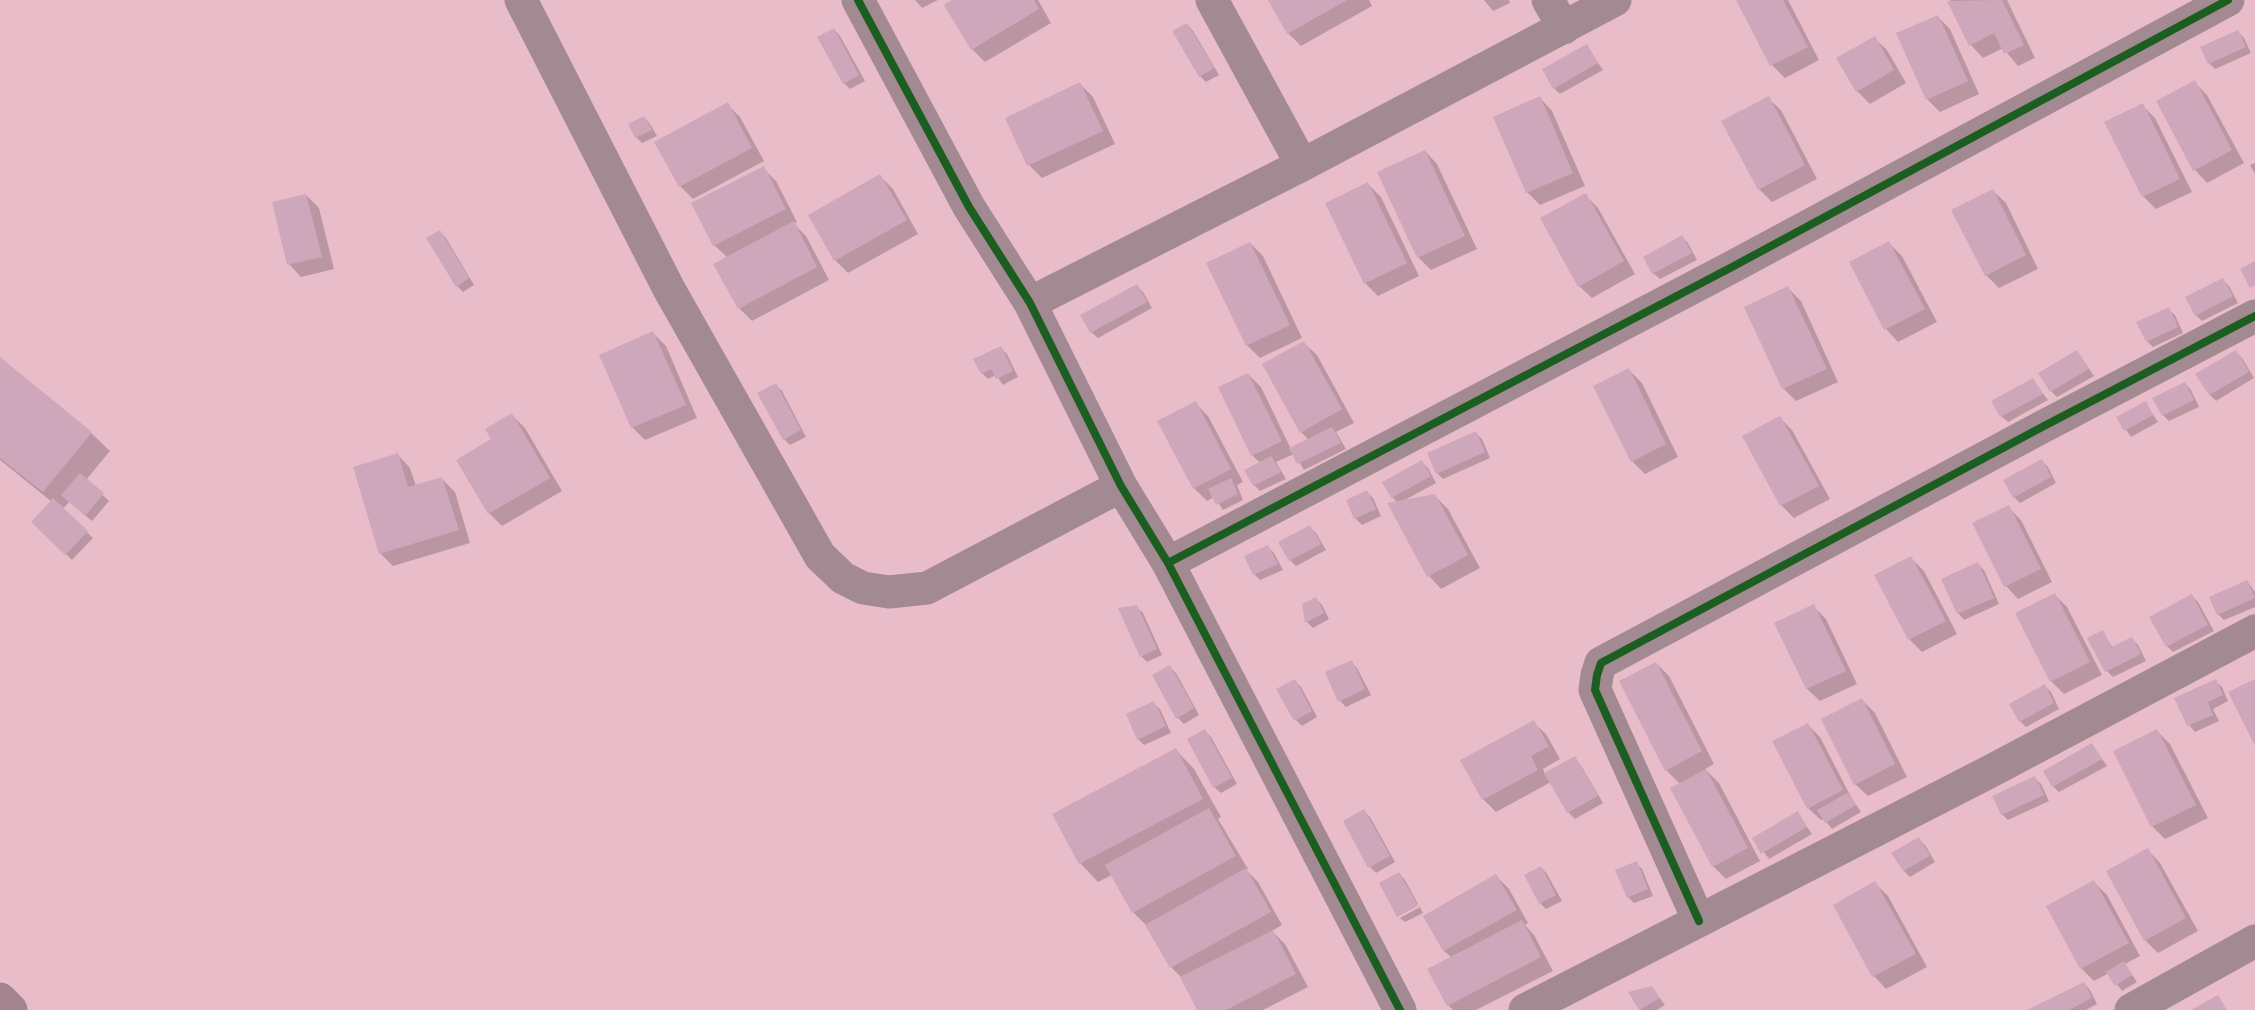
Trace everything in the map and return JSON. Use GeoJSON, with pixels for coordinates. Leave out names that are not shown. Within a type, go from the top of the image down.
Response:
{"type":"FeatureCollection","features":[{"type":"Feature","properties":{"kind":"highway"},"geometry":{"type":"LineString","coordinates":[[0,999],[11,1010]]}},
{"type":"Feature","properties":{"kind":"street"},"geometry":{"type":"LineString","coordinates":[[521,0],[674,299],[820,556],[843,578],[863,588],[889,592],[927,588],[1121,486]]}},
{"type":"Feature","properties":{"kind":"street"},"geometry":{"type":"LineString","coordinates":[[858,0],[969,207],[1030,303],[1121,486],[1168,563],[1400,1010]]}},
{"type":"Feature","properties":{"kind":"street"},"geometry":{"type":"LineString","coordinates":[[1212,0],[1302,165]]}},
{"type":"Feature","properties":{"kind":"street"},"geometry":{"type":"LineString","coordinates":[[1030,303],[1302,165],[1556,14],[1615,0]]}},
{"type":"Feature","properties":{"kind":"street"},"geometry":{"type":"LineString","coordinates":[[1168,563],[1711,278],[2228,0]]}},
{"type":"Feature","properties":{"kind":"street"},"geometry":{"type":"LineString","coordinates":[[1699,921],[1595,690],[1601,663],[2255,316]]}},
{"type":"Feature","properties":{"kind":"street"},"geometry":{"type":"LineString","coordinates":[[1525,1010],[1978,777],[2255,631]]}},
{"type":"Feature","properties":{"kind":"street"},"geometry":{"type":"LineString","coordinates":[[2131,1010],[2255,941]]}},
{"type":"Feature","properties":{"kind":"building"},"geometry":{"type":"Polygon","coordinates":[[[952,0],[1034,0],[1039,9],[971,50],[944,5],[952,0]]]}},
{"type":"Feature","properties":{"kind":"building"},"geometry":{"type":"Polygon","coordinates":[[[1268,0],[1347,0],[1287,34],[1268,0]]]}},
{"type":"Feature","properties":{"kind":"building"},"geometry":{"type":"Polygon","coordinates":[[[1736,0],[1783,0],[1808,47],[1770,66],[1736,0]]]}},
{"type":"Feature","properties":{"kind":"building"},"geometry":{"type":"Polygon","coordinates":[[[2002,0],[2024,45],[2004,54],[1994,33],[1969,46],[1947,1],[2002,0]]]}},
{"type":"Feature","properties":{"kind":"building"},"geometry":{"type":"Polygon","coordinates":[[[1938,15],[1968,81],[1926,100],[1896,33],[1938,15]]]}},
{"type":"Feature","properties":{"kind":"building"},"geometry":{"type":"Polygon","coordinates":[[[1187,23],[1214,68],[1199,77],[1172,31],[1187,23]]]}},
{"type":"Feature","properties":{"kind":"building"},"geometry":{"type":"Polygon","coordinates":[[[834,28],[859,75],[843,84],[817,37],[834,28]]]}},
{"type":"Feature","properties":{"kind":"building"},"geometry":{"type":"Polygon","coordinates":[[[2238,30],[2246,47],[2208,64],[2200,47],[2238,30]]]}},
{"type":"Feature","properties":{"kind":"building"},"geometry":{"type":"Polygon","coordinates":[[[1875,36],[1894,70],[1856,92],[1836,58],[1875,36]]]}},
{"type":"Feature","properties":{"kind":"building"},"geometry":{"type":"Polygon","coordinates":[[[1587,44],[1598,63],[1553,89],[1542,69],[1587,44]]]}},
{"type":"Feature","properties":{"kind":"building"},"geometry":{"type":"Polygon","coordinates":[[[2195,80],[2232,150],[2193,171],[2156,101],[2195,80]]]}},
{"type":"Feature","properties":{"kind":"building"},"geometry":{"type":"Polygon","coordinates":[[[1080,82],[1103,131],[1027,166],[1005,118],[1080,82]]]}},
{"type":"Feature","properties":{"kind":"building"},"geometry":{"type":"Polygon","coordinates":[[[1540,96],[1573,173],[1526,193],[1493,117],[1540,96]]]}},
{"type":"Feature","properties":{"kind":"building"},"geometry":{"type":"Polygon","coordinates":[[[1769,96],[1805,165],[1758,190],[1721,121],[1769,96]]]}},
{"type":"Feature","properties":{"kind":"building"},"geometry":{"type":"Polygon","coordinates":[[[728,102],[752,148],[679,187],[654,142],[728,102]]]}},
{"type":"Feature","properties":{"kind":"building"},"geometry":{"type":"Polygon","coordinates":[[[2143,103],[2180,179],[2142,197],[2104,122],[2143,103]]]}},
{"type":"Feature","properties":{"kind":"building"},"geometry":{"type":"Polygon","coordinates":[[[644,116],[652,130],[635,138],[628,124],[644,116]]]}},
{"type":"Feature","properties":{"kind":"building"},"geometry":{"type":"Polygon","coordinates":[[[1425,150],[1465,236],[1417,258],[1377,172],[1425,150]]]}},
{"type":"Feature","properties":{"kind":"building"},"geometry":{"type":"Polygon","coordinates":[[[764,166],[786,209],[713,246],[691,203],[764,166]]]}},
{"type":"Feature","properties":{"kind":"building"},"geometry":{"type":"Polygon","coordinates":[[[880,174],[907,220],[834,261],[808,215],[880,174]]]}},
{"type":"Feature","properties":{"kind":"building"},"geometry":{"type":"Polygon","coordinates":[[[1368,182],[1407,263],[1364,284],[1325,203],[1368,182]]]}},
{"type":"Feature","properties":{"kind":"building"},"geometry":{"type":"Polygon","coordinates":[[[1993,189],[2026,255],[1985,276],[1951,210],[1993,189]]]}},
{"type":"Feature","properties":{"kind":"building"},"geometry":{"type":"Polygon","coordinates":[[[1586,193],[1624,261],[1578,287],[1540,218],[1586,193]]]}},
{"type":"Feature","properties":{"kind":"building"},"geometry":{"type":"Polygon","coordinates":[[[306,194],[322,257],[287,265],[272,202],[306,194]]]}},
{"type":"Feature","properties":{"kind":"building"},"geometry":{"type":"Polygon","coordinates":[[[794,221],[817,267],[738,309],[713,264],[794,221]]]}},
{"type":"Feature","properties":{"kind":"building"},"geometry":{"type":"Polygon","coordinates":[[[440,230],[469,278],[456,287],[426,238],[440,230]]]}},
{"type":"Feature","properties":{"kind":"building"},"geometry":{"type":"Polygon","coordinates":[[[1682,235],[1692,253],[1652,274],[1643,257],[1682,235]]]}},
{"type":"Feature","properties":{"kind":"building"},"geometry":{"type":"Polygon","coordinates":[[[1889,241],[1925,309],[1884,330],[1849,262],[1889,241]]]}},
{"type":"Feature","properties":{"kind":"building"},"geometry":{"type":"Polygon","coordinates":[[[1250,242],[1290,325],[1246,346],[1206,263],[1250,242]]]}},
{"type":"Feature","properties":{"kind":"building"},"geometry":{"type":"Polygon","coordinates":[[[2255,261],[2255,285],[2250,288],[2240,269],[2255,261]]]}},
{"type":"Feature","properties":{"kind":"building"},"geometry":{"type":"Polygon","coordinates":[[[2223,278],[2233,296],[2195,316],[2185,297],[2223,278]]]}},
{"type":"Feature","properties":{"kind":"building"},"geometry":{"type":"Polygon","coordinates":[[[1137,284],[1147,302],[1090,333],[1080,315],[1137,284]]]}},
{"type":"Feature","properties":{"kind":"building"},"geometry":{"type":"Polygon","coordinates":[[[1788,286],[1827,369],[1782,389],[1744,307],[1788,286]]]}},
{"type":"Feature","properties":{"kind":"building"},"geometry":{"type":"Polygon","coordinates":[[[2169,307],[2178,327],[2146,342],[2136,322],[2169,307]]]}},
{"type":"Feature","properties":{"kind":"building"},"geometry":{"type":"Polygon","coordinates":[[[653,331],[686,405],[631,428],[599,355],[653,331]]]}},
{"type":"Feature","properties":{"kind":"building"},"geometry":{"type":"Polygon","coordinates":[[[1304,341],[1342,409],[1300,433],[1262,364],[1304,341]]]}},
{"type":"Feature","properties":{"kind":"building"},"geometry":{"type":"Polygon","coordinates":[[[1001,346],[1013,371],[996,379],[991,369],[981,374],[973,359],[1001,346]]]}},
{"type":"Feature","properties":{"kind":"building"},"geometry":{"type":"Polygon","coordinates":[[[2077,350],[2089,369],[2050,392],[2038,373],[2077,350]]]}},
{"type":"Feature","properties":{"kind":"building"},"geometry":{"type":"Polygon","coordinates":[[[2236,350],[2249,372],[2209,395],[2195,374],[2236,350]]]}},
{"type":"Feature","properties":{"kind":"building"},"geometry":{"type":"Polygon","coordinates":[[[0,357],[92,432],[43,492],[0,458],[0,357]]]}},
{"type":"Feature","properties":{"kind":"building"},"geometry":{"type":"Polygon","coordinates":[[[1629,368],[1666,444],[1631,462],[1593,386],[1629,368]]]}},
{"type":"Feature","properties":{"kind":"building"},"geometry":{"type":"Polygon","coordinates":[[[1248,373],[1282,441],[1251,456],[1218,387],[1248,373]]]}},
{"type":"Feature","properties":{"kind":"building"},"geometry":{"type":"Polygon","coordinates":[[[2033,378],[2043,394],[2000,417],[1991,401],[2033,378]]]}},
{"type":"Feature","properties":{"kind":"building"},"geometry":{"type":"Polygon","coordinates":[[[2185,382],[2194,400],[2162,416],[2152,398],[2185,382]]]}},
{"type":"Feature","properties":{"kind":"building"},"geometry":{"type":"Polygon","coordinates":[[[776,383],[801,430],[783,440],[757,393],[776,383]]]}},
{"type":"Feature","properties":{"kind":"building"},"geometry":{"type":"Polygon","coordinates":[[[1196,401],[1231,469],[1193,489],[1157,421],[1196,401]]]}},
{"type":"Feature","properties":{"kind":"building"},"geometry":{"type":"Polygon","coordinates":[[[2146,401],[2153,415],[2124,431],[2116,417],[2146,401]]]}},
{"type":"Feature","properties":{"kind":"building"},"geometry":{"type":"Polygon","coordinates":[[[512,413],[550,478],[488,514],[456,460],[491,439],[485,429],[512,413]]]}},
{"type":"Feature","properties":{"kind":"building"},"geometry":{"type":"Polygon","coordinates":[[[1780,416],[1819,486],[1780,506],[1742,436],[1780,416]]]}},
{"type":"Feature","properties":{"kind":"building"},"geometry":{"type":"Polygon","coordinates":[[[1332,427],[1341,443],[1297,464],[1289,448],[1332,427]]]}},
{"type":"Feature","properties":{"kind":"building"},"geometry":{"type":"Polygon","coordinates":[[[1476,431],[1485,452],[1436,474],[1427,453],[1476,431]]]}},
{"type":"Feature","properties":{"kind":"building"},"geometry":{"type":"Polygon","coordinates":[[[398,453],[408,487],[442,477],[459,530],[379,554],[353,467],[398,453]]]}},
{"type":"Feature","properties":{"kind":"building"},"geometry":{"type":"Polygon","coordinates":[[[1271,456],[1281,472],[1253,486],[1244,470],[1271,456]]]}},
{"type":"Feature","properties":{"kind":"building"},"geometry":{"type":"Polygon","coordinates":[[[2042,459],[2051,477],[2013,498],[2003,480],[2042,459]]]}},
{"type":"Feature","properties":{"kind":"building"},"geometry":{"type":"Polygon","coordinates":[[[1422,460],[1431,476],[1391,498],[1382,482],[1422,460]]]}},
{"type":"Feature","properties":{"kind":"building"},"geometry":{"type":"Polygon","coordinates":[[[80,473],[104,493],[85,516],[61,495],[80,473]]]}},
{"type":"Feature","properties":{"kind":"building"},"geometry":{"type":"Polygon","coordinates":[[[1231,478],[1238,494],[1216,505],[1208,489],[1231,478]]]}},
{"type":"Feature","properties":{"kind":"building"},"geometry":{"type":"Polygon","coordinates":[[[1367,490],[1376,509],[1354,519],[1346,500],[1367,490]]]}},
{"type":"Feature","properties":{"kind":"building"},"geometry":{"type":"Polygon","coordinates":[[[1435,494],[1468,555],[1427,577],[1387,503],[1435,494]]]}},
{"type":"Feature","properties":{"kind":"building"},"geometry":{"type":"Polygon","coordinates":[[[53,498],[88,531],[65,555],[31,522],[53,498]]]}},
{"type":"Feature","properties":{"kind":"building"},"geometry":{"type":"Polygon","coordinates":[[[2009,505],[2041,569],[2004,587],[1972,523],[2009,505]]]}},
{"type":"Feature","properties":{"kind":"building"},"geometry":{"type":"Polygon","coordinates":[[[1310,525],[1321,544],[1289,561],[1278,542],[1310,525]]]}},
{"type":"Feature","properties":{"kind":"building"},"geometry":{"type":"Polygon","coordinates":[[[1268,545],[1278,564],[1253,575],[1244,556],[1268,545]]]}},
{"type":"Feature","properties":{"kind":"building"},"geometry":{"type":"Polygon","coordinates":[[[1911,556],[1946,621],[1908,640],[1874,575],[1911,556]]]}},
{"type":"Feature","properties":{"kind":"building"},"geometry":{"type":"Polygon","coordinates":[[[1978,562],[1994,598],[1957,614],[1941,579],[1978,562]]]}},
{"type":"Feature","properties":{"kind":"building"},"geometry":{"type":"Polygon","coordinates":[[[2247,580],[2255,598],[2217,615],[2209,597],[2247,580]]]}},
{"type":"Feature","properties":{"kind":"building"},"geometry":{"type":"Polygon","coordinates":[[[2055,593],[2090,662],[2050,682],[2015,613],[2055,593]]]}},
{"type":"Feature","properties":{"kind":"building"},"geometry":{"type":"Polygon","coordinates":[[[2192,594],[2208,625],[2166,647],[2149,617],[2192,594]]]}},
{"type":"Feature","properties":{"kind":"building"},"geometry":{"type":"Polygon","coordinates":[[[1316,597],[1324,613],[1305,623],[1302,604],[1316,597]]]}},
{"type":"Feature","properties":{"kind":"building"},"geometry":{"type":"Polygon","coordinates":[[[1814,604],[1846,671],[1806,689],[1774,623],[1814,604]]]}},
{"type":"Feature","properties":{"kind":"building"},"geometry":{"type":"Polygon","coordinates":[[[1137,605],[1157,649],[1140,657],[1118,608],[1137,605]]]}},
{"type":"Feature","properties":{"kind":"building"},"geometry":{"type":"Polygon","coordinates":[[[2103,630],[2111,647],[2132,637],[2141,654],[2105,672],[2087,638],[2103,630]]]}},
{"type":"Feature","properties":{"kind":"building"},"geometry":{"type":"Polygon","coordinates":[[[1352,660],[1365,689],[1338,702],[1325,672],[1352,660]]]}},
{"type":"Feature","properties":{"kind":"building"},"geometry":{"type":"Polygon","coordinates":[[[1656,662],[1702,751],[1665,771],[1619,681],[1656,662]]]}},
{"type":"Feature","properties":{"kind":"building"},"geometry":{"type":"Polygon","coordinates":[[[1170,665],[1194,708],[1176,719],[1152,675],[1170,665]]]}},
{"type":"Feature","properties":{"kind":"building"},"geometry":{"type":"Polygon","coordinates":[[[1295,679],[1312,711],[1294,721],[1276,689],[1295,679]]]}},
{"type":"Feature","properties":{"kind":"building"},"geometry":{"type":"Polygon","coordinates":[[[2216,679],[2223,695],[2208,702],[2213,715],[2187,726],[2174,698],[2216,679]]]}},
{"type":"Feature","properties":{"kind":"building"},"geometry":{"type":"Polygon","coordinates":[[[2255,679],[2255,746],[2228,692],[2255,679]]]}},
{"type":"Feature","properties":{"kind":"building"},"geometry":{"type":"Polygon","coordinates":[[[2045,684],[2054,703],[2019,722],[2009,704],[2045,684]]]}},
{"type":"Feature","properties":{"kind":"building"},"geometry":{"type":"Polygon","coordinates":[[[1862,698],[1895,764],[1854,785],[1821,719],[1862,698]]]}},
{"type":"Feature","properties":{"kind":"building"},"geometry":{"type":"Polygon","coordinates":[[[1154,701],[1166,726],[1137,740],[1126,714],[1154,701]]]}},
{"type":"Feature","properties":{"kind":"building"},"geometry":{"type":"Polygon","coordinates":[[[1534,720],[1549,746],[1531,756],[1538,770],[1482,800],[1460,760],[1534,720]]]}},
{"type":"Feature","properties":{"kind":"building"},"geometry":{"type":"Polygon","coordinates":[[[1808,723],[1843,790],[1807,809],[1772,741],[1808,723]]]}},
{"type":"Feature","properties":{"kind":"building"},"geometry":{"type":"Polygon","coordinates":[[[1205,729],[1232,778],[1213,788],[1187,739],[1205,729]]]}},
{"type":"Feature","properties":{"kind":"building"},"geometry":{"type":"Polygon","coordinates":[[[2157,729],[2196,805],[2151,827],[2113,751],[2157,729]]]}},
{"type":"Feature","properties":{"kind":"building"},"geometry":{"type":"Polygon","coordinates":[[[2092,743],[2102,759],[2052,787],[2043,771],[2092,743]]]}},
{"type":"Feature","properties":{"kind":"building"},"geometry":{"type":"Polygon","coordinates":[[[1176,748],[1203,799],[1079,864],[1052,814],[1176,748]]]}},
{"type":"Feature","properties":{"kind":"building"},"geometry":{"type":"Polygon","coordinates":[[[1575,756],[1598,796],[1567,813],[1544,773],[1575,756]]]}},
{"type":"Feature","properties":{"kind":"building"},"geometry":{"type":"Polygon","coordinates":[[[1706,769],[1748,848],[1712,867],[1670,788],[1706,769]]]}},
{"type":"Feature","properties":{"kind":"building"},"geometry":{"type":"Polygon","coordinates":[[[2035,776],[2044,795],[2001,815],[1992,796],[2035,776]]]}},
{"type":"Feature","properties":{"kind":"building"},"geometry":{"type":"Polygon","coordinates":[[[1849,792],[1856,805],[1825,823],[1817,810],[1849,792]]]}},
{"type":"Feature","properties":{"kind":"building"},"geometry":{"type":"Polygon","coordinates":[[[1209,808],[1236,856],[1132,913],[1105,865],[1209,808]]]}},
{"type":"Feature","properties":{"kind":"building"},"geometry":{"type":"Polygon","coordinates":[[[1364,809],[1390,856],[1368,868],[1343,821],[1364,809]]]}},
{"type":"Feature","properties":{"kind":"building"},"geometry":{"type":"Polygon","coordinates":[[[1798,811],[1807,827],[1761,854],[1752,838],[1798,811]]]}},
{"type":"Feature","properties":{"kind":"building"},"geometry":{"type":"Polygon","coordinates":[[[1919,837],[1930,856],[1903,871],[1891,853],[1919,837]]]}},
{"type":"Feature","properties":{"kind":"building"},"geometry":{"type":"Polygon","coordinates":[[[2148,848],[2186,918],[2144,941],[2106,871],[2148,848]]]}},
{"type":"Feature","properties":{"kind":"building"},"geometry":{"type":"Polygon","coordinates":[[[1637,861],[1648,889],[1627,898],[1615,870],[1637,861]]]}},
{"type":"Feature","properties":{"kind":"building"},"geometry":{"type":"Polygon","coordinates":[[[1541,866],[1556,895],[1539,904],[1524,875],[1541,866]]]}},
{"type":"Feature","properties":{"kind":"building"},"geometry":{"type":"Polygon","coordinates":[[[1246,868],[1271,912],[1170,968],[1145,925],[1246,868]]]}},
{"type":"Feature","properties":{"kind":"building"},"geometry":{"type":"Polygon","coordinates":[[[1399,872],[1418,906],[1397,917],[1379,883],[1399,872]]]}},
{"type":"Feature","properties":{"kind":"building"},"geometry":{"type":"Polygon","coordinates":[[[1496,874],[1517,910],[1443,951],[1423,916],[1496,874]]]}},
{"type":"Feature","properties":{"kind":"building"},"geometry":{"type":"Polygon","coordinates":[[[2094,880],[2129,943],[2080,969],[2046,906],[2094,880]]]}},
{"type":"Feature","properties":{"kind":"building"},"geometry":{"type":"Polygon","coordinates":[[[1875,881],[1916,954],[1872,977],[1833,905],[1875,881]]]}},
{"type":"Feature","properties":{"kind":"building"},"geometry":{"type":"Polygon","coordinates":[[[1522,920],[1541,957],[1447,1006],[1427,969],[1522,920]]]}},
{"type":"Feature","properties":{"kind":"building"},"geometry":{"type":"Polygon","coordinates":[[[1273,930],[1296,974],[1226,1010],[1197,1010],[1180,977],[1273,930]]]}},
{"type":"Feature","properties":{"kind":"building"},"geometry":{"type":"Polygon","coordinates":[[[2124,961],[2132,975],[2115,986],[2106,972],[2124,961]]]}},
{"type":"Feature","properties":{"kind":"building"},"geometry":{"type":"Polygon","coordinates":[[[2084,982],[2092,998],[2069,1010],[2027,1010],[2084,982]]]}},
{"type":"Feature","properties":{"kind":"building"},"geometry":{"type":"Polygon","coordinates":[[[1652,986],[1660,998],[1639,1010],[1628,992],[1652,986]]]}},
{"type":"Feature","properties":{"kind":"building"},"geometry":{"type":"Polygon","coordinates":[[[2218,995],[2227,1010],[2191,1010],[2218,995]]]}},
{"type":"Feature","properties":{"kind":"cycle path"},"geometry":{"type":"LineString","coordinates":[[858,0],[969,207],[1030,303],[1121,486],[1168,563],[1400,1010]]}},
{"type":"Feature","properties":{"kind":"cycle path"},"geometry":{"type":"LineString","coordinates":[[1168,563],[1732,267],[2228,0]]}},
{"type":"Feature","properties":{"kind":"cycle path"},"geometry":{"type":"LineString","coordinates":[[1699,921],[1595,690],[1601,663],[2255,316]]}}]}
